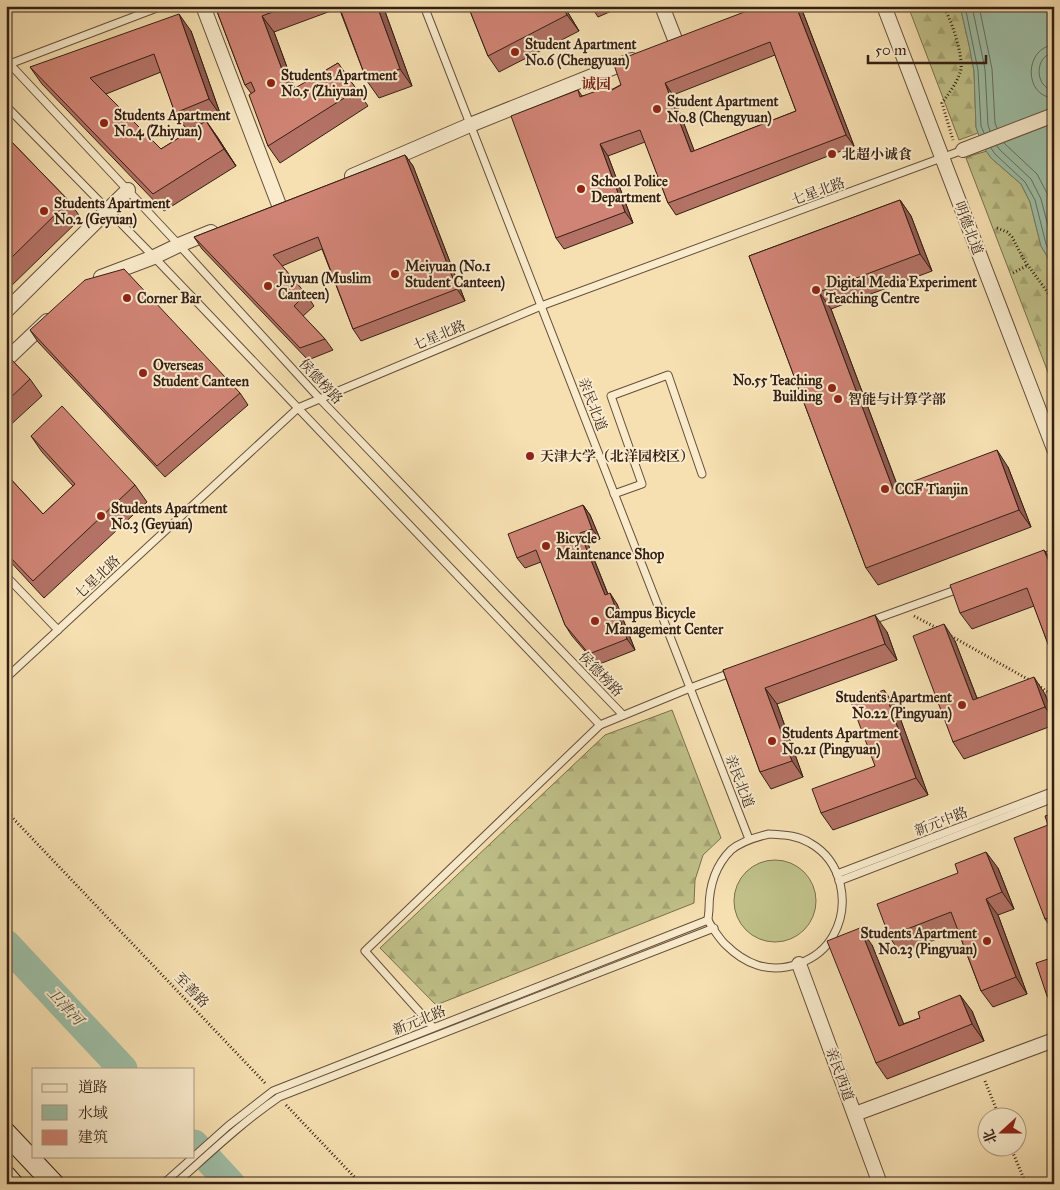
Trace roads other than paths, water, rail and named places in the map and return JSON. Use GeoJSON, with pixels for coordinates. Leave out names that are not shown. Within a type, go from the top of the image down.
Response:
{"type":"FeatureCollection","features":[{"type":"Feature","properties":{"kind":"main road"},"geometry":{"type":"LineString","coordinates":[[6,1133],[54,1184]]}},
{"type":"Feature","properties":{"kind":"main road"},"geometry":{"type":"LineString","coordinates":[[6,1176],[13,1184]]}},
{"type":"Feature","properties":{"kind":"street"},"geometry":{"type":"LineString","coordinates":[[203,6],[279,205]]}},
{"type":"Feature","properties":{"kind":"street"},"geometry":{"type":"LineString","coordinates":[[662,6],[676,43]]}},
{"type":"Feature","properties":{"kind":"street","name":"明德北道"},"geometry":{"type":"LineString","coordinates":[[884,6],[1054,449]]}},
{"type":"Feature","properties":{"kind":"street"},"geometry":{"type":"LineString","coordinates":[[340,180],[470,125],[640,57]]}},
{"type":"Feature","properties":{"kind":"street"},"geometry":{"type":"LineString","coordinates":[[959,151],[1054,114]]}},
{"type":"Feature","properties":{"kind":"street"},"geometry":{"type":"LineString","coordinates":[[6,312],[128,190]]}},
{"type":"Feature","properties":{"kind":"street"},"geometry":{"type":"LineString","coordinates":[[93,281],[224,227]]}},
{"type":"Feature","properties":{"kind":"street"},"geometry":{"type":"LineString","coordinates":[[6,360],[56,312]]}},
{"type":"Feature","properties":{"kind":"street","name":"亲民西道"},"geometry":{"type":"LineString","coordinates":[[799,964],[880,1184]]}},
{"type":"Feature","properties":{"kind":"street"},"geometry":{"type":"LineString","coordinates":[[855,1114],[1054,1040]]}},
{"type":"Feature","properties":{"kind":"lane"},"geometry":{"type":"LineString","coordinates":[[8,63],[162,6]]}},
{"type":"Feature","properties":{"kind":"lane","name":"亲民北道"},"geometry":{"type":"LineString","coordinates":[[424,6],[749,839]]}},
{"type":"Feature","properties":{"kind":"lane","name":"侯德榜路"},"geometry":{"type":"LineString","coordinates":[[8,63],[179,244],[320,399],[623,716]]}},
{"type":"Feature","properties":{"kind":"lane"},"geometry":{"type":"LineString","coordinates":[[6,106],[154,257],[600,725]]}},
{"type":"Feature","properties":{"kind":"lane","name":"七星北路"},"geometry":{"type":"LineString","coordinates":[[6,678],[298,408],[541,306],[959,151]]}},
{"type":"Feature","properties":{"kind":"lane"},"geometry":{"type":"LineString","coordinates":[[614,494],[642,484],[611,396],[668,374],[702,474]]}},
{"type":"Feature","properties":{"kind":"lane"},"geometry":{"type":"LineString","coordinates":[[1036,560],[1054,553]]}},
{"type":"Feature","properties":{"kind":"lane"},"geometry":{"type":"LineString","coordinates":[[6,576],[58,630]]}},
{"type":"Feature","properties":{"kind":"lane"},"geometry":{"type":"LineString","coordinates":[[866,623],[964,586]]}},
{"type":"Feature","properties":{"kind":"lane"},"geometry":{"type":"LineString","coordinates":[[434,1027],[365,951],[600,725],[736,671]]}},
{"type":"Feature","properties":{"kind":"lane","name":"新元中路"},"geometry":{"type":"LineString","coordinates":[[838,877],[1054,791]]}},
{"type":"Feature","properties":{"kind":"lane","name":"新元中路"},"geometry":{"type":"LineString","coordinates":[[838,877],[1054,798]]}},
{"type":"Feature","properties":{"kind":"lane"},"geometry":{"type":"LineString","coordinates":[[769,834],[790,835],[810,843],[826,856],[838,877],[843,895],[841,917],[833,937],[818,953],[799,964],[779,968],[758,966],[739,957],[724,943],[708,920],[711,885],[719,866],[732,850],[749,839],[769,834]]}},
{"type":"Feature","properties":{"kind":"lane","name":"新元北路"},"geometry":{"type":"LineString","coordinates":[[163,1184],[174,1181],[273,1091],[708,920]]}},
{"type":"Feature","properties":{"kind":"lane","name":"新元北路"},"geometry":{"type":"LineString","coordinates":[[231,1129],[279,1097],[714,928]]}},
{"type":"Feature","properties":{"kind":"water"},"geometry":{"type":"Polygon","coordinates":[[[960,6],[1050,6],[1054,13],[1054,54],[1050,73],[1054,88],[1054,268],[1041,246],[1030,202],[1021,184],[991,158],[982,145],[976,127],[974,71],[960,6]]]}},
{"type":"Feature","properties":{"kind":"waterway","name":"卫津河"},"geometry":{"type":"LineString","coordinates":[[6,944],[122,1068]]}},
{"type":"Feature","properties":{"kind":"waterway","name":"卫津河"},"geometry":{"type":"LineString","coordinates":[[195,1145],[231,1184]]}},
{"type":"Feature","properties":{"kind":"place","name":"Student Apartment No.6 (Chengyuan)"},"geometry":{"type":"Point","coordinates":[515,52]}},
{"type":"Feature","properties":{"kind":"place","name":"Students Apartment No.5 (Zhiyuan)"},"geometry":{"type":"Point","coordinates":[271,83]}},
{"type":"Feature","properties":{"kind":"place","name":"Student Apartment No.8 (Chengyuan)"},"geometry":{"type":"Point","coordinates":[657,109]}},
{"type":"Feature","properties":{"kind":"place","name":"Students Apartment No.4 (Zhiyuan)"},"geometry":{"type":"Point","coordinates":[104,123]}},
{"type":"Feature","properties":{"kind":"place","name":"北超小诚食"},"geometry":{"type":"Point","coordinates":[832,154]}},
{"type":"Feature","properties":{"kind":"place","name":"School Police Department"},"geometry":{"type":"Point","coordinates":[581,189]}},
{"type":"Feature","properties":{"kind":"place","name":"Students Apartment No.2 (Geyuan)"},"geometry":{"type":"Point","coordinates":[44,211]}},
{"type":"Feature","properties":{"kind":"place","name":"Meiyuan (No.1 Student Canteen)"},"geometry":{"type":"Point","coordinates":[395,274]}},
{"type":"Feature","properties":{"kind":"place","name":"Juyuan (Muslim Canteen)"},"geometry":{"type":"Point","coordinates":[268,286]}},
{"type":"Feature","properties":{"kind":"place","name":"Digital Media Experiment Teaching Centre"},"geometry":{"type":"Point","coordinates":[816,290]}},
{"type":"Feature","properties":{"kind":"place","name":"Corner Bar"},"geometry":{"type":"Point","coordinates":[127,298]}},
{"type":"Feature","properties":{"kind":"place","name":"Overseas Student Canteen"},"geometry":{"type":"Point","coordinates":[143,373]}},
{"type":"Feature","properties":{"kind":"place","name":"No.55 Teaching Building"},"geometry":{"type":"Point","coordinates":[832,388]}},
{"type":"Feature","properties":{"kind":"place","name":"智能与计算学部"},"geometry":{"type":"Point","coordinates":[838,399]}},
{"type":"Feature","properties":{"kind":"place","name":"天津大学（北洋园校区）"},"geometry":{"type":"Point","coordinates":[530,456]}},
{"type":"Feature","properties":{"kind":"place","name":"CCF Tianjin"},"geometry":{"type":"Point","coordinates":[885,489]}},
{"type":"Feature","properties":{"kind":"place","name":"Students Apartment No.3 (Geyuan)"},"geometry":{"type":"Point","coordinates":[101,516]}},
{"type":"Feature","properties":{"kind":"place","name":"Bicycle Maintenance Shop"},"geometry":{"type":"Point","coordinates":[546,546]}},
{"type":"Feature","properties":{"kind":"place","name":"Campus Bicycle Management Center"},"geometry":{"type":"Point","coordinates":[595,621]}},
{"type":"Feature","properties":{"kind":"place","name":"Students Apartment No.22 (Pingyuan)"},"geometry":{"type":"Point","coordinates":[962,705]}},
{"type":"Feature","properties":{"kind":"place","name":"Students Apartment No.21 (Pingyuan)"},"geometry":{"type":"Point","coordinates":[772,741]}},
{"type":"Feature","properties":{"kind":"place","name":"Students Apartment No.23 (Pingyuan)"},"geometry":{"type":"Point","coordinates":[987,941]}},
{"type":"Feature","properties":{"kind":"district","name":"诚园"},"geometry":{"type":"Point","coordinates":[596,84]}}]}
